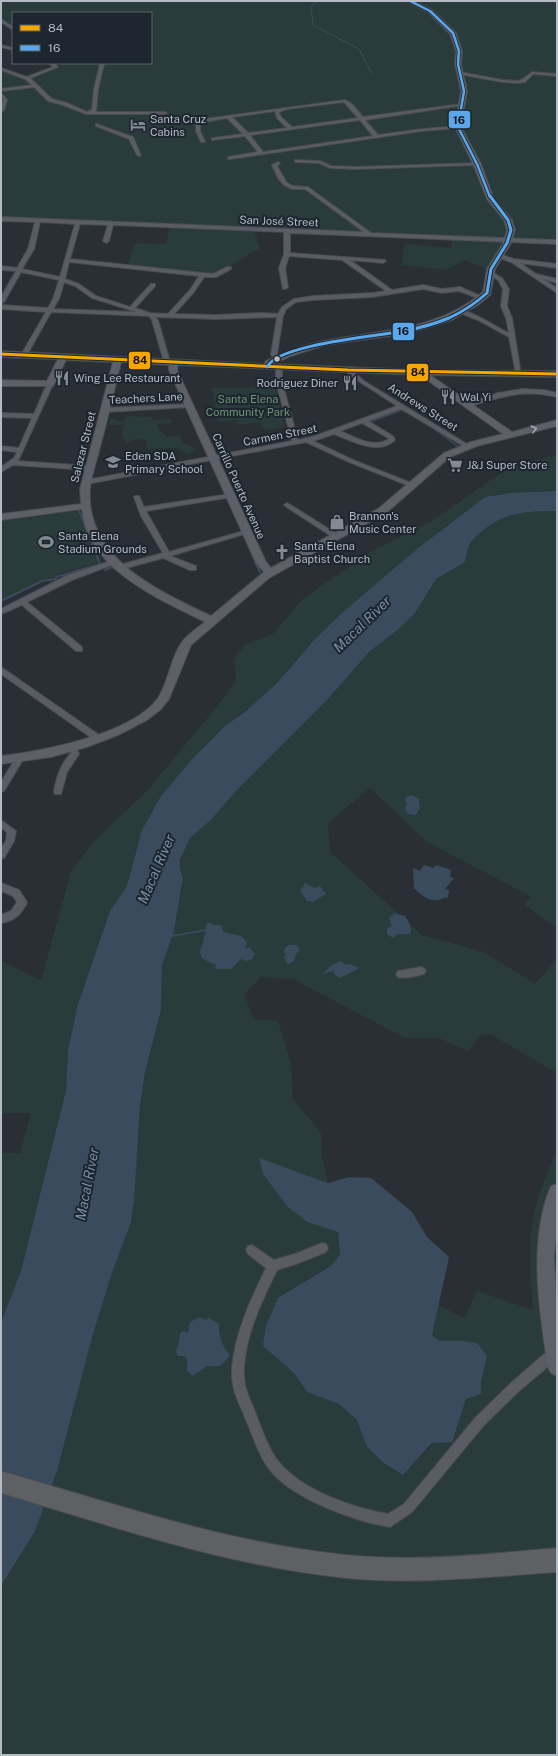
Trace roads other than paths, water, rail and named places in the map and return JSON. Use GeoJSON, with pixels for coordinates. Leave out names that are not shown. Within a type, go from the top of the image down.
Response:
{"type":"FeatureCollection","features":[{"type":"Feature","properties":{"kind":"highway"},"geometry":{"type":"LineString","coordinates":[[1,1482],[197,1540],[298,1561],[348,1567],[435,1569],[557,1560]]}},
{"type":"Feature","properties":{"kind":"main road"},"geometry":{"type":"LineString","coordinates":[[267,367],[270,362],[278,358],[331,341],[425,326],[445,320],[482,298],[488,290],[490,273],[509,240],[511,230],[508,220],[491,198],[477,164],[458,127],[464,91],[460,73],[459,51],[453,33],[430,11],[410,1]]}},
{"type":"Feature","properties":{"kind":"main road"},"geometry":{"type":"LineString","coordinates":[[1,354],[424,373],[557,374]]}},
{"type":"Feature","properties":{"kind":"main road"},"geometry":{"type":"LineString","coordinates":[[1,383],[50,384],[63,357]]}},
{"type":"Feature","properties":{"kind":"main road","name":"Salazar Street"},"geometry":{"type":"LineString","coordinates":[[118,359],[87,482],[86,506],[94,531],[116,566],[144,587],[212,621]]}},
{"type":"Feature","properties":{"kind":"main road","name":"Carrillo Puerto Avenue"},"geometry":{"type":"LineString","coordinates":[[173,362],[173,370],[189,406],[265,561],[272,571]]}},
{"type":"Feature","properties":{"kind":"main road","name":"Carrillo Puerto Avenue"},"geometry":{"type":"LineString","coordinates":[[173,362],[179,370],[246,532],[261,563],[272,571]]}},
{"type":"Feature","properties":{"kind":"main road"},"geometry":{"type":"LineString","coordinates":[[424,373],[425,376],[511,435]]}},
{"type":"Feature","properties":{"kind":"main road"},"geometry":{"type":"LineString","coordinates":[[1,760],[73,748],[99,739],[137,721],[158,705],[167,692],[182,650],[212,621],[272,571],[382,511],[443,458],[467,446],[557,423]]}},
{"type":"Feature","properties":{"kind":"main road"},"geometry":{"type":"LineString","coordinates":[[1,517],[86,506]]}},
{"type":"Feature","properties":{"kind":"main road"},"geometry":{"type":"LineString","coordinates":[[556,1362],[548,1311],[545,1260],[547,1231],[557,1190]]}},
{"type":"Feature","properties":{"kind":"street"},"geometry":{"type":"LineString","coordinates":[[1,20],[12,28]]}},
{"type":"Feature","properties":{"kind":"street"},"geometry":{"type":"LineString","coordinates":[[1,46],[11,49]]}},
{"type":"Feature","properties":{"kind":"street"},"geometry":{"type":"LineString","coordinates":[[27,78],[56,67],[52,64]]}},
{"type":"Feature","properties":{"kind":"street"},"geometry":{"type":"LineString","coordinates":[[90,112],[94,111],[96,89],[102,64]]}},
{"type":"Feature","properties":{"kind":"street"},"geometry":{"type":"LineString","coordinates":[[1,69],[27,78],[50,100],[90,112],[165,113]]}},
{"type":"Feature","properties":{"kind":"street"},"geometry":{"type":"LineString","coordinates":[[460,73],[482,78],[517,82],[525,81],[532,73],[557,74]]}},
{"type":"Feature","properties":{"kind":"street"},"geometry":{"type":"LineString","coordinates":[[1,90],[34,86]]}},
{"type":"Feature","properties":{"kind":"street"},"geometry":{"type":"LineString","coordinates":[[1,94],[5,100],[2,110]]}},
{"type":"Feature","properties":{"kind":"street"},"geometry":{"type":"LineString","coordinates":[[203,141],[198,131],[198,122],[204,120],[341,101],[350,105],[377,137]]}},
{"type":"Feature","properties":{"kind":"street"},"geometry":{"type":"LineString","coordinates":[[214,139],[462,105]]}},
{"type":"Feature","properties":{"kind":"street"},"geometry":{"type":"LineString","coordinates":[[286,108],[277,111],[279,117],[290,128]]}},
{"type":"Feature","properties":{"kind":"street"},"geometry":{"type":"LineString","coordinates":[[229,117],[248,135],[261,153]]}},
{"type":"Feature","properties":{"kind":"street"},"geometry":{"type":"LineString","coordinates":[[98,125],[131,138],[139,156]]}},
{"type":"Feature","properties":{"kind":"street"},"geometry":{"type":"LineString","coordinates":[[230,158],[422,130],[458,127]]}},
{"type":"Feature","properties":{"kind":"street"},"geometry":{"type":"LineString","coordinates":[[297,161],[320,162],[330,167],[356,168],[477,164]]}},
{"type":"Feature","properties":{"kind":"street"},"geometry":{"type":"LineString","coordinates":[[278,163],[274,165],[275,169],[284,184],[296,188],[306,188],[371,235]]}},
{"type":"Feature","properties":{"kind":"street","name":"San José Street"},"geometry":{"type":"LineString","coordinates":[[1,219],[557,242]]}},
{"type":"Feature","properties":{"kind":"street"},"geometry":{"type":"LineString","coordinates":[[1,302],[31,248],[38,220]]}},
{"type":"Feature","properties":{"kind":"street"},"geometry":{"type":"LineString","coordinates":[[24,355],[56,298],[78,222]]}},
{"type":"Feature","properties":{"kind":"street"},"geometry":{"type":"LineString","coordinates":[[106,241],[111,224]]}},
{"type":"Feature","properties":{"kind":"street"},"geometry":{"type":"LineString","coordinates":[[285,288],[282,268],[287,254],[287,231]]}},
{"type":"Feature","properties":{"kind":"street"},"geometry":{"type":"LineString","coordinates":[[287,254],[383,261]]}},
{"type":"Feature","properties":{"kind":"street"},"geometry":{"type":"LineString","coordinates":[[499,256],[513,261],[557,266]]}},
{"type":"Feature","properties":{"kind":"street"},"geometry":{"type":"LineString","coordinates":[[343,257],[391,292]]}},
{"type":"Feature","properties":{"kind":"street"},"geometry":{"type":"LineString","coordinates":[[68,260],[214,276],[229,268]]}},
{"type":"Feature","properties":{"kind":"street"},"geometry":{"type":"LineString","coordinates":[[513,261],[557,291]]}},
{"type":"Feature","properties":{"kind":"street"},"geometry":{"type":"LineString","coordinates":[[1,268],[61,279],[77,285],[94,297],[151,315],[155,320],[173,362]]}},
{"type":"Feature","properties":{"kind":"street"},"geometry":{"type":"LineString","coordinates":[[490,273],[496,276],[504,286],[506,292],[504,306],[512,336],[519,374]]}},
{"type":"Feature","properties":{"kind":"street"},"geometry":{"type":"LineString","coordinates":[[170,315],[192,291],[203,274]]}},
{"type":"Feature","properties":{"kind":"street"},"geometry":{"type":"LineString","coordinates":[[532,275],[557,281]]}},
{"type":"Feature","properties":{"kind":"street"},"geometry":{"type":"LineString","coordinates":[[131,309],[153,285]]}},
{"type":"Feature","properties":{"kind":"street"},"geometry":{"type":"LineString","coordinates":[[278,358],[274,355],[280,316],[288,304],[304,299],[391,292],[423,287],[442,291],[460,288],[482,298]]}},
{"type":"Feature","properties":{"kind":"street"},"geometry":{"type":"LineString","coordinates":[[1,307],[50,311],[151,315],[218,317],[255,314],[280,316]]}},
{"type":"Feature","properties":{"kind":"street"},"geometry":{"type":"LineString","coordinates":[[460,312],[482,320],[504,334],[512,336]]}},
{"type":"Feature","properties":{"kind":"street"},"geometry":{"type":"LineString","coordinates":[[279,367],[279,382],[296,443]]}},
{"type":"Feature","properties":{"kind":"street","name":"Andrews Street"},"geometry":{"type":"LineString","coordinates":[[350,370],[349,372],[356,378],[467,446]]}},
{"type":"Feature","properties":{"kind":"street"},"geometry":{"type":"LineString","coordinates":[[1,470],[14,463],[22,450],[35,416],[50,384]]}},
{"type":"Feature","properties":{"kind":"street"},"geometry":{"type":"LineString","coordinates":[[466,405],[514,391],[530,390],[557,395]]}},
{"type":"Feature","properties":{"kind":"street","name":"Teachers Lane"},"geometry":{"type":"LineString","coordinates":[[104,410],[189,406]]}},
{"type":"Feature","properties":{"kind":"street","name":"Carmen Street"},"geometry":{"type":"LineString","coordinates":[[87,482],[296,443],[336,432],[402,406]]}},
{"type":"Feature","properties":{"kind":"street"},"geometry":{"type":"LineString","coordinates":[[1,415],[35,416]]}},
{"type":"Feature","properties":{"kind":"street"},"geometry":{"type":"LineString","coordinates":[[336,432],[375,446],[386,444],[392,440],[391,437],[363,422]]}},
{"type":"Feature","properties":{"kind":"street"},"geometry":{"type":"LineString","coordinates":[[307,440],[351,461],[412,485]]}},
{"type":"Feature","properties":{"kind":"street"},"geometry":{"type":"LineString","coordinates":[[1,448],[22,450]]}},
{"type":"Feature","properties":{"kind":"street"},"geometry":{"type":"LineString","coordinates":[[14,463],[90,468]]}},
{"type":"Feature","properties":{"kind":"street"},"geometry":{"type":"LineString","coordinates":[[142,510],[230,496]]}},
{"type":"Feature","properties":{"kind":"street"},"geometry":{"type":"LineString","coordinates":[[137,497],[142,510],[166,555],[193,568]]}},
{"type":"Feature","properties":{"kind":"street"},"geometry":{"type":"LineString","coordinates":[[287,506],[336,536]]}},
{"type":"Feature","properties":{"kind":"street"},"geometry":{"type":"LineString","coordinates":[[1,612],[69,578],[166,555],[246,532]]}},
{"type":"Feature","properties":{"kind":"street"},"geometry":{"type":"LineString","coordinates":[[23,602],[79,650]]}},
{"type":"Feature","properties":{"kind":"street"},"geometry":{"type":"LineString","coordinates":[[1,670],[99,739]]}},
{"type":"Feature","properties":{"kind":"street"},"geometry":{"type":"LineString","coordinates":[[58,792],[60,779],[66,766],[75,754],[73,748]]}},
{"type":"Feature","properties":{"kind":"street"},"geometry":{"type":"LineString","coordinates":[[1,789],[20,758]]}},
{"type":"Feature","properties":{"kind":"street"},"geometry":{"type":"LineString","coordinates":[[1,823],[12,831],[10,841],[1,856]]}},
{"type":"Feature","properties":{"kind":"street"},"geometry":{"type":"LineString","coordinates":[[1,887],[16,893],[22,902],[9,918],[1,919]]}},
{"type":"Feature","properties":{"kind":"street"},"geometry":{"type":"LineString","coordinates":[[401,974],[421,971]]}},
{"type":"Feature","properties":{"kind":"street"},"geometry":{"type":"LineString","coordinates":[[322,1248],[296,1259],[273,1266],[247,1327],[240,1351],[238,1383],[265,1450],[278,1470],[300,1486],[354,1513],[374,1519],[390,1521],[408,1508],[480,1421],[515,1386],[548,1358],[556,1362]]}},
{"type":"Feature","properties":{"kind":"street"},"geometry":{"type":"LineString","coordinates":[[252,1250],[273,1266]]}},
{"type":"Feature","properties":{"kind":"water","name":"Macal River"},"geometry":{"type":"Polygon","coordinates":[[[557,491],[557,511],[536,511],[516,514],[498,520],[477,535],[469,546],[465,562],[436,579],[415,613],[400,628],[369,652],[327,700],[235,792],[212,819],[190,838],[180,860],[180,868],[183,879],[173,935],[206,929],[206,924],[209,922],[214,925],[221,925],[223,931],[242,937],[247,943],[245,949],[251,947],[251,950],[255,954],[252,959],[245,961],[241,959],[231,969],[215,969],[216,965],[201,957],[200,952],[206,931],[172,937],[162,965],[161,1010],[145,1072],[140,1106],[134,1201],[131,1222],[113,1270],[93,1334],[57,1471],[35,1531],[1,1586],[1,1322],[21,1271],[66,1090],[68,1050],[78,1004],[110,911],[127,886],[142,830],[161,796],[194,757],[225,726],[246,711],[276,684],[315,639],[344,611],[422,545],[485,497],[510,493],[557,491]]]}},
{"type":"Feature","properties":{"kind":"water"},"geometry":{"type":"Polygon","coordinates":[[[412,795],[419,799],[420,808],[416,815],[408,814],[405,809],[407,803],[405,801],[406,797],[412,795]]]}},
{"type":"Feature","properties":{"kind":"water"},"geometry":{"type":"Polygon","coordinates":[[[424,865],[433,868],[436,865],[451,870],[450,877],[454,878],[445,889],[449,890],[448,898],[438,900],[428,899],[414,888],[413,868],[420,871],[424,865]]]}},
{"type":"Feature","properties":{"kind":"water"},"geometry":{"type":"Polygon","coordinates":[[[305,883],[314,888],[320,886],[326,894],[313,902],[307,901],[300,891],[305,883]]]}},
{"type":"Feature","properties":{"kind":"water"},"geometry":{"type":"Polygon","coordinates":[[[395,913],[405,916],[410,924],[410,934],[398,934],[393,938],[387,934],[387,928],[392,926],[389,918],[395,913]]]}},
{"type":"Feature","properties":{"kind":"water"},"geometry":{"type":"Polygon","coordinates":[[[289,945],[296,945],[300,950],[296,954],[294,961],[289,964],[284,957],[286,955],[284,953],[285,948],[289,945]]]}},
{"type":"Feature","properties":{"kind":"water"},"geometry":{"type":"Polygon","coordinates":[[[340,961],[346,965],[349,964],[357,967],[358,969],[340,978],[335,975],[333,971],[316,976],[324,973],[330,966],[340,961]]]}},
{"type":"Feature","properties":{"kind":"water"},"geometry":{"type":"Polygon","coordinates":[[[259,1158],[328,1183],[349,1177],[371,1178],[412,1212],[427,1237],[449,1257],[432,1335],[439,1341],[477,1343],[487,1356],[481,1382],[481,1394],[466,1399],[452,1442],[432,1443],[403,1475],[384,1463],[367,1447],[357,1420],[339,1404],[307,1392],[294,1373],[263,1346],[266,1326],[278,1298],[332,1265],[340,1254],[338,1232],[307,1222],[287,1206],[263,1174],[259,1158]]]}},
{"type":"Feature","properties":{"kind":"water"},"geometry":{"type":"Polygon","coordinates":[[[200,1317],[205,1320],[209,1318],[219,1324],[221,1340],[224,1348],[229,1353],[229,1357],[220,1366],[207,1366],[193,1376],[187,1371],[187,1359],[184,1356],[178,1356],[176,1352],[180,1333],[183,1331],[188,1333],[190,1322],[200,1317]]]}},
{"type":"Feature","properties":{"kind":"waterway"},"geometry":{"type":"LineString","coordinates":[[319,1],[311,6],[313,25],[359,49],[372,74]]}},
{"type":"Feature","properties":{"kind":"waterway"},"geometry":{"type":"LineString","coordinates":[[1,357],[112,362]]}},
{"type":"Feature","properties":{"kind":"waterway"},"geometry":{"type":"LineString","coordinates":[[122,362],[147,364]]}},
{"type":"Feature","properties":{"kind":"waterway"},"geometry":{"type":"LineString","coordinates":[[361,379],[370,385]]}},
{"type":"Feature","properties":{"kind":"waterway"},"geometry":{"type":"LineString","coordinates":[[367,423],[402,410],[407,412]]}},
{"type":"Feature","properties":{"kind":"waterway"},"geometry":{"type":"LineString","coordinates":[[433,428],[460,448]]}},
{"type":"Feature","properties":{"kind":"waterway"},"geometry":{"type":"LineString","coordinates":[[1,601],[42,581],[56,579],[56,577],[100,564],[79,511]]}},
{"type":"Feature","properties":{"kind":"waterway"},"geometry":{"type":"LineString","coordinates":[[286,560],[329,536]]}},
{"type":"Feature","properties":{"kind":"waterway"},"geometry":{"type":"LineString","coordinates":[[255,562],[260,572]]}},
{"type":"Feature","properties":{"kind":"waterway"},"geometry":{"type":"LineString","coordinates":[[105,570],[112,567],[148,592]]}},
{"type":"Feature","properties":{"kind":"place","name":"Santa Cruz Cabins"},"geometry":{"type":"Point","coordinates":[138,125]}},
{"type":"Feature","properties":{"kind":"place","name":"Wing Lee Restaurant"},"geometry":{"type":"Point","coordinates":[62,378]}},
{"type":"Feature","properties":{"kind":"place","name":"Rodriguez Diner"},"geometry":{"type":"Point","coordinates":[350,383]}},
{"type":"Feature","properties":{"kind":"place","name":"Wal Yi"},"geometry":{"type":"Point","coordinates":[448,397]}},
{"type":"Feature","properties":{"kind":"place","name":"Eden SDA Primary School"},"geometry":{"type":"Point","coordinates":[113,462]}},
{"type":"Feature","properties":{"kind":"place","name":"J&J Super Store"},"geometry":{"type":"Point","coordinates":[455,465]}},
{"type":"Feature","properties":{"kind":"place","name":"Brannon's Music Center"},"geometry":{"type":"Point","coordinates":[337,522]}},
{"type":"Feature","properties":{"kind":"place","name":"Santa Elena Stadium Grounds"},"geometry":{"type":"Point","coordinates":[46,542]}},
{"type":"Feature","properties":{"kind":"place","name":"Santa Elena Baptist Church"},"geometry":{"type":"Point","coordinates":[282,552]}},
{"type":"Feature","properties":{"kind":"park label","name":"Santa Elena Community Park"},"geometry":{"type":"Point","coordinates":[248,405]}}]}
